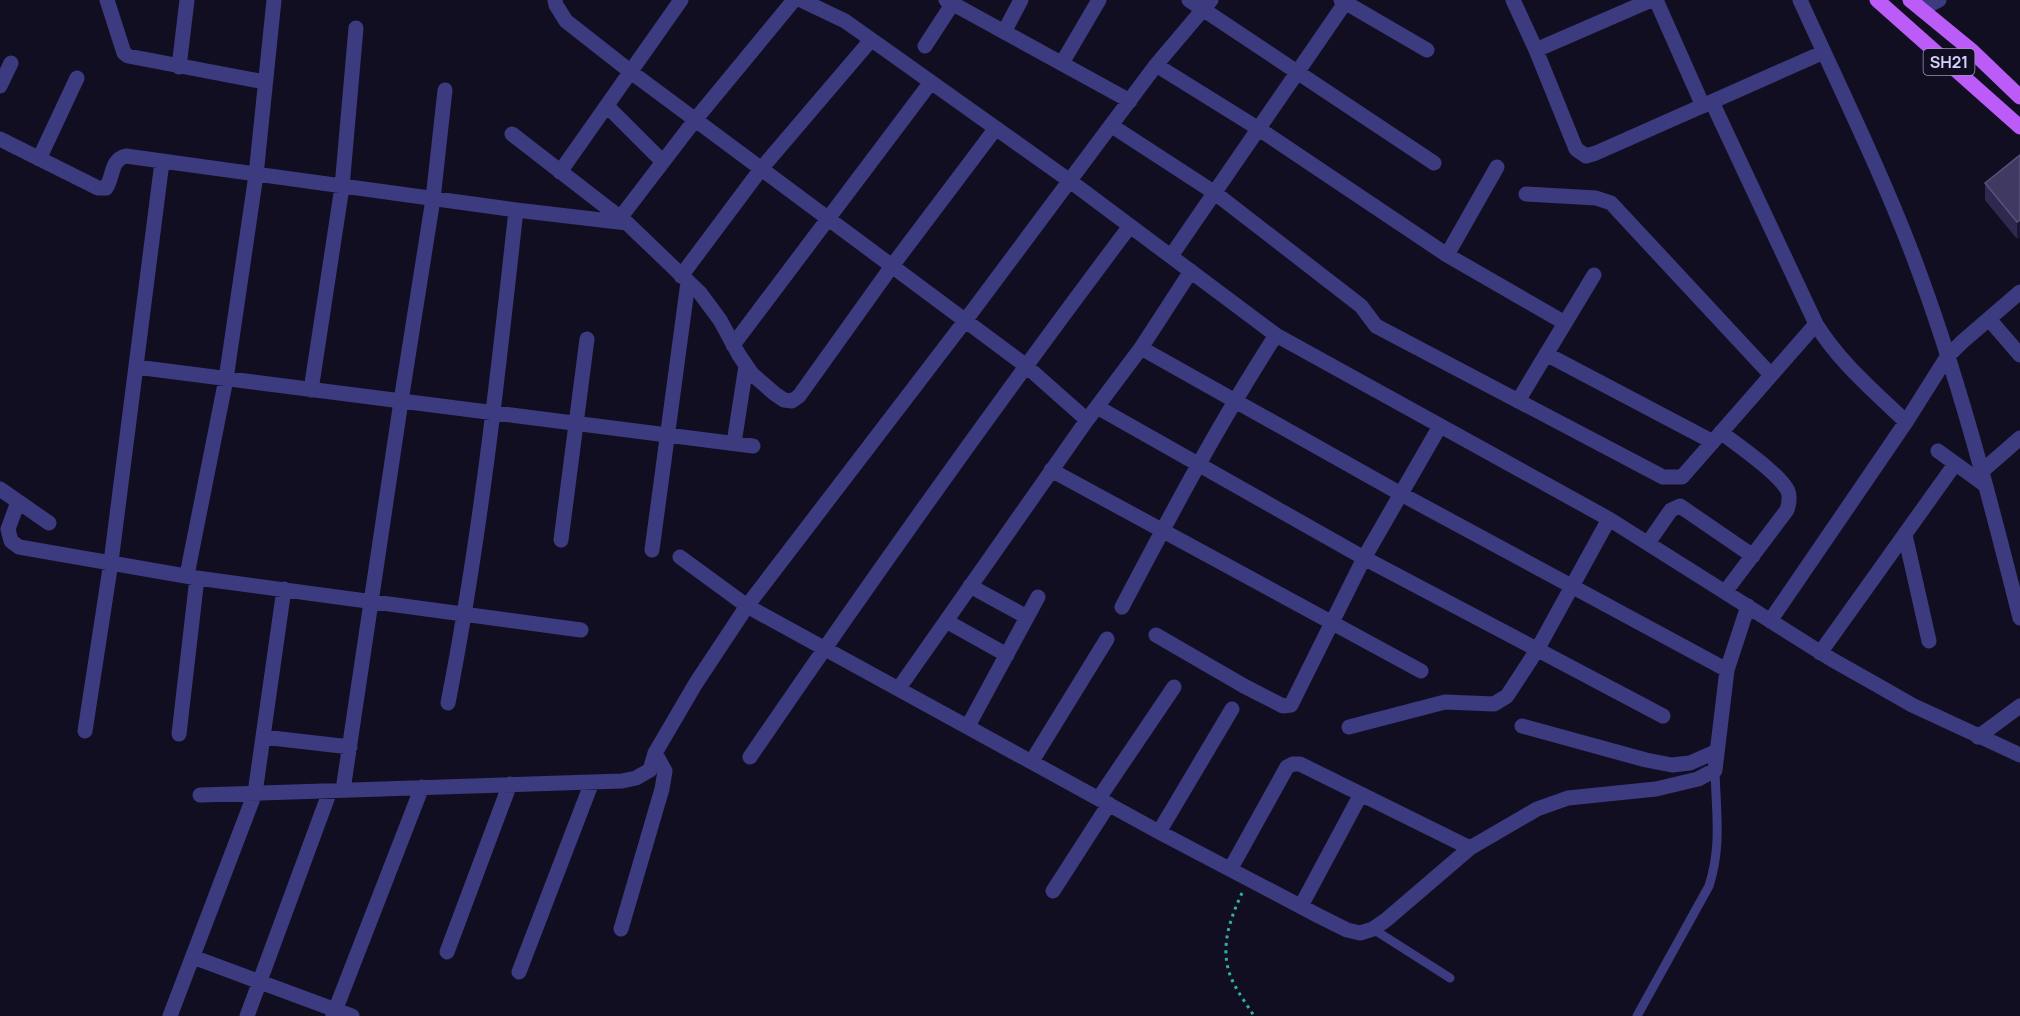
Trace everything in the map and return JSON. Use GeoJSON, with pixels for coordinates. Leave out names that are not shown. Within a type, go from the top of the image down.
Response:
{"type":"FeatureCollection","features":[{"type":"Feature","properties":{"kind":"main road","name":"SH21"},"geometry":{"type":"LineString","coordinates":[[1877,0],[2020,127]]}},
{"type":"Feature","properties":{"kind":"main road","name":"SH21"},"geometry":{"type":"LineString","coordinates":[[1915,5],[1971,51],[2020,96]]}},
{"type":"Feature","properties":{"kind":"street"},"geometry":{"type":"LineString","coordinates":[[106,0],[124,53],[128,56],[265,82]]}},
{"type":"Feature","properties":{"kind":"street"},"geometry":{"type":"LineString","coordinates":[[179,67],[187,0]]}},
{"type":"Feature","properties":{"kind":"street"},"geometry":{"type":"LineString","coordinates":[[179,734],[192,577],[226,379],[256,175],[274,0]]}},
{"type":"Feature","properties":{"kind":"street"},"geometry":{"type":"LineString","coordinates":[[555,0],[555,5],[566,21],[695,120],[1025,365],[1087,420]]}},
{"type":"Feature","properties":{"kind":"street"},"geometry":{"type":"LineString","coordinates":[[560,172],[681,0]]}},
{"type":"Feature","properties":{"kind":"street"},"geometry":{"type":"LineString","coordinates":[[624,220],[695,120],[794,0]]}},
{"type":"Feature","properties":{"kind":"street"},"geometry":{"type":"LineString","coordinates":[[801,0],[845,21],[1070,181],[1276,335],[1609,519],[1820,652],[1912,705],[2020,755]]}},
{"type":"Feature","properties":{"kind":"street"},"geometry":{"type":"LineString","coordinates":[[1004,32],[1021,0]]}},
{"type":"Feature","properties":{"kind":"street"},"geometry":{"type":"LineString","coordinates":[[1062,63],[1099,0]]}},
{"type":"Feature","properties":{"kind":"street"},"geometry":{"type":"LineString","coordinates":[[1189,0],[1207,5],[1298,72],[1434,163]]}},
{"type":"Feature","properties":{"kind":"street"},"geometry":{"type":"LineString","coordinates":[[1513,0],[1576,149],[1586,156],[1824,52]]}},
{"type":"Feature","properties":{"kind":"street"},"geometry":{"type":"LineString","coordinates":[[1536,50],[1651,0]]}},
{"type":"Feature","properties":{"kind":"street"},"geometry":{"type":"LineString","coordinates":[[1656,0],[1816,324],[1838,355],[1906,422]]}},
{"type":"Feature","properties":{"kind":"street"},"geometry":{"type":"LineString","coordinates":[[1800,0],[1912,253],[1947,357],[2018,596],[2020,618]]}},
{"type":"Feature","properties":{"kind":"street"},"geometry":{"type":"LineString","coordinates":[[1915,5],[1939,0]]}},
{"type":"Feature","properties":{"kind":"street"},"geometry":{"type":"LineString","coordinates":[[925,46],[952,1],[1131,101]]}},
{"type":"Feature","properties":{"kind":"street"},"geometry":{"type":"LineString","coordinates":[[1171,256],[1345,1],[1427,50]]}},
{"type":"Feature","properties":{"kind":"street"},"geometry":{"type":"LineString","coordinates":[[200,795],[592,782],[636,778],[650,770],[655,753],[696,683],[747,606],[965,321],[1156,65],[1207,5]]}},
{"type":"Feature","properties":{"kind":"street"},"geometry":{"type":"LineString","coordinates":[[310,390],[342,186],[356,28]]}},
{"type":"Feature","properties":{"kind":"street"},"geometry":{"type":"LineString","coordinates":[[652,550],[685,279],[761,169],[871,40]]}},
{"type":"Feature","properties":{"kind":"street"},"geometry":{"type":"LineString","coordinates":[[0,86],[11,63]]}},
{"type":"Feature","properties":{"kind":"street"},"geometry":{"type":"LineString","coordinates":[[1156,65],[1259,129],[1447,255],[1565,323]]}},
{"type":"Feature","properties":{"kind":"street"},"geometry":{"type":"LineString","coordinates":[[39,159],[77,78]]}},
{"type":"Feature","properties":{"kind":"street"},"geometry":{"type":"LineString","coordinates":[[733,345],[931,82]]}},
{"type":"Feature","properties":{"kind":"street"},"geometry":{"type":"LineString","coordinates":[[247,1016],[337,790],[350,747],[433,199],[445,90]]}},
{"type":"Feature","properties":{"kind":"street"},"geometry":{"type":"LineString","coordinates":[[607,106],[663,162]]}},
{"type":"Feature","properties":{"kind":"street"},"geometry":{"type":"LineString","coordinates":[[1112,126],[1215,193],[1361,306],[1377,326],[1663,477],[1682,477],[1816,324]]}},
{"type":"Feature","properties":{"kind":"street"},"geometry":{"type":"LineString","coordinates":[[512,135],[624,220],[700,293],[720,320],[752,374],[784,400],[792,401],[799,396],[892,266],[996,128]]}},
{"type":"Feature","properties":{"kind":"street"},"geometry":{"type":"LineString","coordinates":[[0,139],[98,188],[106,188],[110,182],[114,163],[118,158],[126,156],[516,210],[624,220]]}},
{"type":"Feature","properties":{"kind":"street"},"geometry":{"type":"LineString","coordinates":[[85,731],[111,562],[162,162]]}},
{"type":"Feature","properties":{"kind":"street"},"geometry":{"type":"LineString","coordinates":[[1447,255],[1497,167]]}},
{"type":"Feature","properties":{"kind":"street"},"geometry":{"type":"LineString","coordinates":[[1526,194],[1596,198],[1611,204],[1771,375]]}},
{"type":"Feature","properties":{"kind":"street"},"geometry":{"type":"LineString","coordinates":[[447,703],[465,614],[494,413],[516,210]]}},
{"type":"Feature","properties":{"kind":"street"},"geometry":{"type":"LineString","coordinates":[[750,758],[825,647],[1025,365],[1131,226]]}},
{"type":"Feature","properties":{"kind":"street"},"geometry":{"type":"LineString","coordinates":[[899,688],[1087,420],[1141,348],[1191,271]]}},
{"type":"Feature","properties":{"kind":"street"},"geometry":{"type":"LineString","coordinates":[[1518,401],[1594,275]]}},
{"type":"Feature","properties":{"kind":"street"},"geometry":{"type":"LineString","coordinates":[[1770,621],[1906,422],[1947,357],[2020,292]]}},
{"type":"Feature","properties":{"kind":"street"},"geometry":{"type":"LineString","coordinates":[[1989,319],[2020,355]]}},
{"type":"Feature","properties":{"kind":"street"},"geometry":{"type":"LineString","coordinates":[[1122,607],[1234,399],[1276,335]]}},
{"type":"Feature","properties":{"kind":"street"},"geometry":{"type":"LineString","coordinates":[[561,540],[587,339]]}},
{"type":"Feature","properties":{"kind":"street"},"geometry":{"type":"LineString","coordinates":[[1141,348],[1401,494],[1727,670]]}},
{"type":"Feature","properties":{"kind":"street"},"geometry":{"type":"LineString","coordinates":[[1546,354],[1717,437],[1780,480],[1789,493],[1787,510],[1725,592]]}},
{"type":"Feature","properties":{"kind":"street"},"geometry":{"type":"LineString","coordinates":[[734,443],[746,366]]}},
{"type":"Feature","properties":{"kind":"street"},"geometry":{"type":"LineString","coordinates":[[136,368],[753,446]]}},
{"type":"Feature","properties":{"kind":"street"},"geometry":{"type":"LineString","coordinates":[[1097,407],[1364,558],[1663,716]]}},
{"type":"Feature","properties":{"kind":"street"},"geometry":{"type":"LineString","coordinates":[[1156,635],[1244,687],[1287,706],[1291,705],[1364,558],[1440,426]]}},
{"type":"Feature","properties":{"kind":"street"},"geometry":{"type":"LineString","coordinates":[[1983,478],[2020,438]]}},
{"type":"Feature","properties":{"kind":"street"},"geometry":{"type":"LineString","coordinates":[[1938,451],[1955,464],[1983,478]]}},
{"type":"Feature","properties":{"kind":"street"},"geometry":{"type":"LineString","coordinates":[[1820,652],[1955,464]]}},
{"type":"Feature","properties":{"kind":"street"},"geometry":{"type":"LineString","coordinates":[[1052,470],[1421,671]]}},
{"type":"Feature","properties":{"kind":"street"},"geometry":{"type":"LineString","coordinates":[[0,489],[49,523]]}},
{"type":"Feature","properties":{"kind":"street"},"geometry":{"type":"LineString","coordinates":[[18,502],[8,529],[10,541],[19,546],[192,577],[581,630]]}},
{"type":"Feature","properties":{"kind":"street"},"geometry":{"type":"LineString","coordinates":[[1647,543],[1671,510],[1680,506],[1753,556]]}},
{"type":"Feature","properties":{"kind":"street"},"geometry":{"type":"LineString","coordinates":[[1349,728],[1446,702],[1494,704],[1507,696],[1537,650],[1609,519]]}},
{"type":"Feature","properties":{"kind":"street"},"geometry":{"type":"LineString","coordinates":[[1905,535],[1929,641]]}},
{"type":"Feature","properties":{"kind":"street"},"geometry":{"type":"LineString","coordinates":[[680,557],[747,606],[1159,832],[1347,930],[1360,933],[1386,920],[1470,848],[1537,809],[1561,800],[1656,789],[1698,779],[1715,770],[1727,670],[1748,606]]}},
{"type":"Feature","properties":{"kind":"street"},"geometry":{"type":"LineString","coordinates":[[970,586],[1027,617]]}},
{"type":"Feature","properties":{"kind":"street"},"geometry":{"type":"LineString","coordinates":[[170,1016],[255,793],[284,589]]}},
{"type":"Feature","properties":{"kind":"street"},"geometry":{"type":"LineString","coordinates":[[969,726],[1038,597]]}},
{"type":"Feature","properties":{"kind":"street"},"geometry":{"type":"LineString","coordinates":[[946,621],[1007,655]]}},
{"type":"Feature","properties":{"kind":"street"},"geometry":{"type":"LineString","coordinates":[[1032,761],[1107,639]]}},
{"type":"Feature","properties":{"kind":"street"},"geometry":{"type":"LineString","coordinates":[[1053,891],[1104,801],[1174,687]]}},
{"type":"Feature","properties":{"kind":"street"},"geometry":{"type":"LineString","coordinates":[[1978,736],[2020,706]]}},
{"type":"Feature","properties":{"kind":"street"},"geometry":{"type":"LineString","coordinates":[[1159,832],[1232,709]]}},
{"type":"Feature","properties":{"kind":"street"},"geometry":{"type":"LineString","coordinates":[[1522,726],[1672,765],[1690,763],[1717,751]]}},
{"type":"Feature","properties":{"kind":"street"},"geometry":{"type":"LineString","coordinates":[[263,737],[350,747]]}},
{"type":"Feature","properties":{"kind":"street"},"geometry":{"type":"LineString","coordinates":[[621,929],[662,789],[665,771],[655,753]]}},
{"type":"Feature","properties":{"kind":"street"},"geometry":{"type":"LineString","coordinates":[[1231,868],[1287,767],[1293,764],[1300,764],[1470,848]]}},
{"type":"Feature","properties":{"kind":"street"},"geometry":{"type":"LineString","coordinates":[[519,972],[592,782]]}},
{"type":"Feature","properties":{"kind":"street"},"geometry":{"type":"LineString","coordinates":[[447,952],[510,784]]}},
{"type":"Feature","properties":{"kind":"street"},"geometry":{"type":"LineString","coordinates":[[334,1013],[422,788]]}},
{"type":"Feature","properties":{"kind":"street"},"geometry":{"type":"LineString","coordinates":[[1301,906],[1361,794]]}},
{"type":"Feature","properties":{"kind":"street"},"geometry":{"type":"LineString","coordinates":[[193,957],[261,982],[334,1013],[352,1016]]}},
{"type":"Feature","properties":{"kind":"lane"},"geometry":{"type":"LineString","coordinates":[[1637,1016],[1709,886],[1718,846],[1715,770]]}},
{"type":"Feature","properties":{"kind":"lane"},"geometry":{"type":"LineString","coordinates":[[1372,929],[1450,978]]}},
{"type":"Feature","properties":{"kind":"path"},"geometry":{"type":"LineString","coordinates":[[1250,878],[1232,913],[1227,930],[1227,964],[1231,977],[1254,1016]]}},
{"type":"Feature","properties":{"kind":"building"},"geometry":{"type":"Polygon","coordinates":[[[2020,155],[2020,220],[2017,222],[1985,183],[2020,155]]]}}]}
